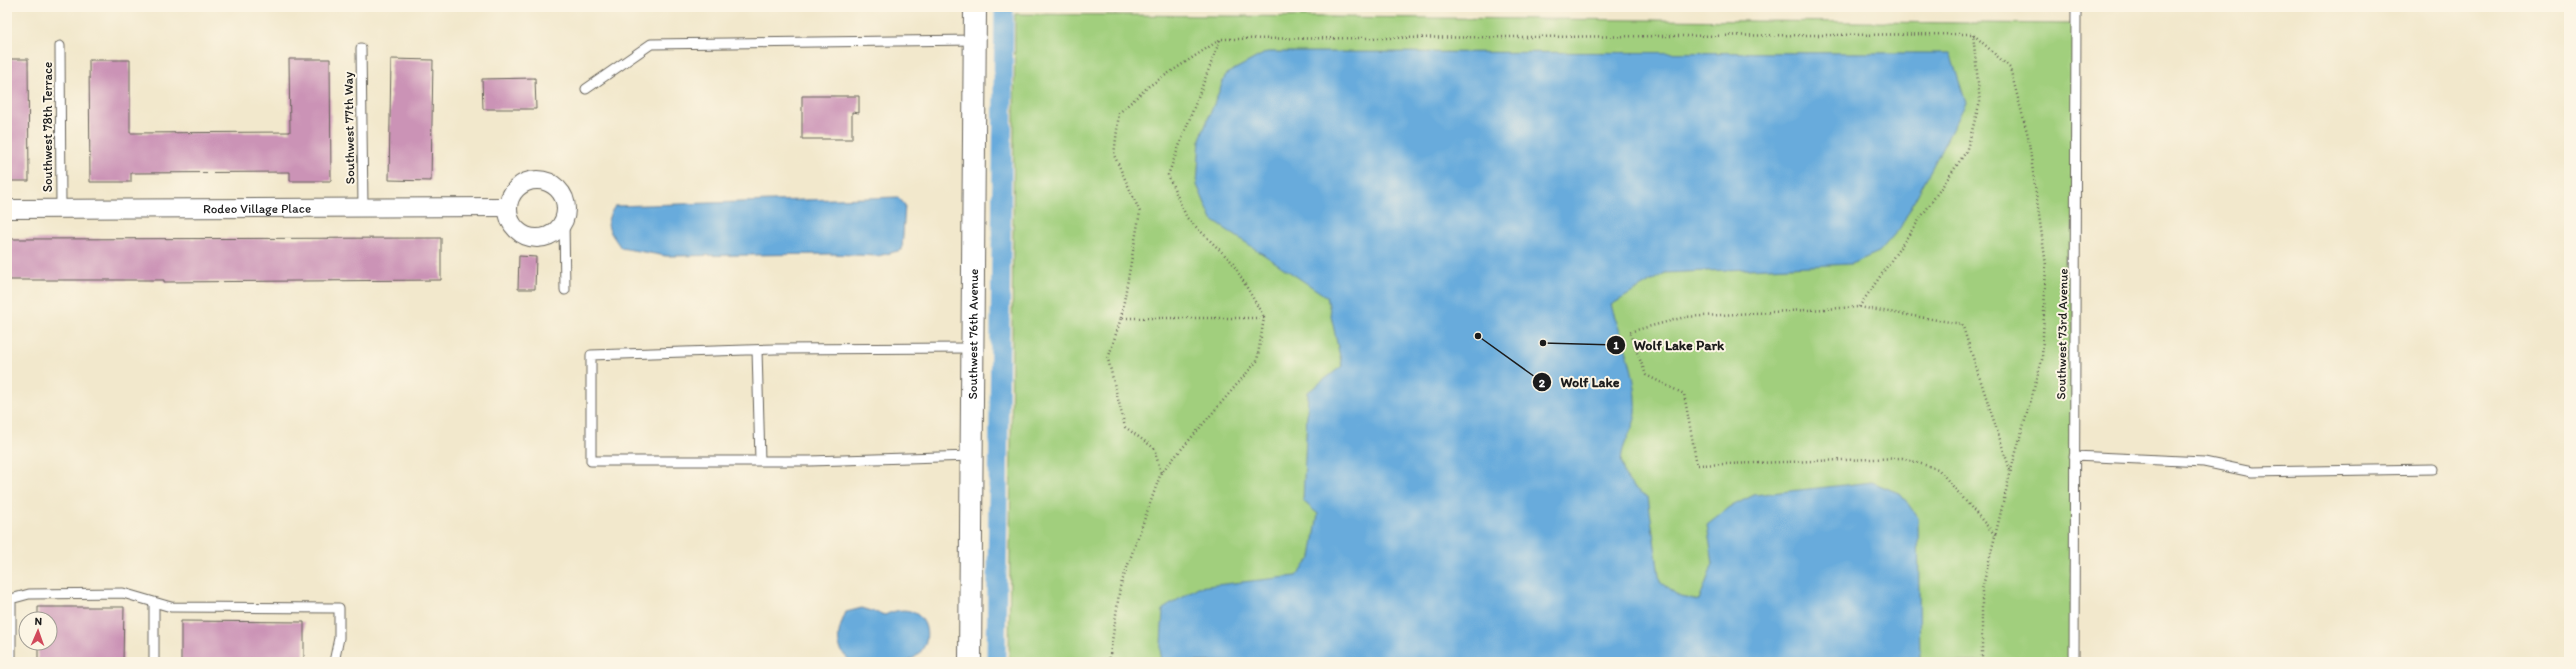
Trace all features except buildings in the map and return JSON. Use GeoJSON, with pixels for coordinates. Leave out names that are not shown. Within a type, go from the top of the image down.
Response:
{"type":"FeatureCollection","features":[{"type":"Feature","properties":{"kind":"street","name":"Southwest 76th Avenue"},"geometry":{"type":"LineString","coordinates":[[970,662],[975,7]]}},
{"type":"Feature","properties":{"kind":"street"},"geometry":{"type":"LineString","coordinates":[[544,181],[553,185],[563,196],[566,211],[564,221],[552,235],[543,238],[530,238],[518,232],[512,224],[508,207],[510,198],[524,183],[544,181]]}},
{"type":"Feature","properties":{"kind":"street","name":"Rodeo Village Place"},"geometry":{"type":"LineString","coordinates":[[7,209],[508,207]]}},
{"type":"Feature","properties":{"kind":"lane","name":"Southwest 73rd Avenue"},"geometry":{"type":"LineString","coordinates":[[2074,662],[2076,7]]}},
{"type":"Feature","properties":{"kind":"lane"},"geometry":{"type":"LineString","coordinates":[[586,89],[651,44],[975,40]]}},
{"type":"Feature","properties":{"kind":"lane","name":"Southwest 78th Terrace"},"geometry":{"type":"LineString","coordinates":[[60,46],[61,208]]}},
{"type":"Feature","properties":{"kind":"lane","name":"Southwest 77th Way"},"geometry":{"type":"LineString","coordinates":[[362,48],[363,207]]}},
{"type":"Feature","properties":{"kind":"lane"},"geometry":{"type":"LineString","coordinates":[[564,221],[565,290]]}},
{"type":"Feature","properties":{"kind":"lane"},"geometry":{"type":"LineString","coordinates":[[972,348],[758,350],[591,355],[591,461],[760,461],[972,456]]}},
{"type":"Feature","properties":{"kind":"lane"},"geometry":{"type":"LineString","coordinates":[[758,350],[760,461]]}},
{"type":"Feature","properties":{"kind":"lane"},"geometry":{"type":"LineString","coordinates":[[2074,456],[2204,462],[2252,472],[2433,469]]}},
{"type":"Feature","properties":{"kind":"lane"},"geometry":{"type":"LineString","coordinates":[[11,662],[9,599],[29,594],[123,593],[134,594],[154,604],[171,607],[339,608],[339,638],[334,662]]}},
{"type":"Feature","properties":{"kind":"lane"},"geometry":{"type":"LineString","coordinates":[[154,604],[154,662]]}},
{"type":"Feature","properties":{"kind":"path"},"geometry":{"type":"LineString","coordinates":[[1859,307],[1966,152],[1980,102],[1974,34]]}},
{"type":"Feature","properties":{"kind":"path"},"geometry":{"type":"LineString","coordinates":[[1161,473],[1154,448],[1125,427],[1108,358],[1121,318],[1140,212],[1114,155],[1119,113],[1149,86],[1221,39],[1974,34],[2010,68],[2028,136],[2046,265],[2042,360],[2011,470],[1982,590],[1982,662]]}},
{"type":"Feature","properties":{"kind":"path"},"geometry":{"type":"LineString","coordinates":[[1109,662],[1120,587],[1161,473],[1258,361],[1264,318],[1232,262],[1187,218],[1168,175],[1221,39]]}},
{"type":"Feature","properties":{"kind":"path"},"geometry":{"type":"LineString","coordinates":[[1995,536],[1938,469],[1902,458],[1697,465],[1684,394],[1646,375],[1629,332],[1685,317],[1859,307],[1962,324],[2011,470]]}},
{"type":"Feature","properties":{"kind":"path"},"geometry":{"type":"LineString","coordinates":[[1121,318],[1264,318]]}},
{"type":"Feature","properties":{"kind":"green space"},"geometry":{"type":"Polygon","coordinates":[[[1015,14],[2076,24],[2071,662],[1009,662],[1015,14]]]}},
{"type":"Feature","properties":{"kind":"water"},"geometry":{"type":"Polygon","coordinates":[[[1267,52],[1950,53],[1966,103],[1900,228],[1879,252],[1851,264],[1665,273],[1611,305],[1632,371],[1636,398],[1635,419],[1622,452],[1622,466],[1626,477],[1632,485],[1648,497],[1660,582],[1680,597],[1699,600],[1713,564],[1707,525],[1730,507],[1754,495],[1872,482],[1901,494],[1918,518],[1920,662],[1160,662],[1163,609],[1198,587],[1296,576],[1311,558],[1318,514],[1303,501],[1308,392],[1342,366],[1327,297],[1212,220],[1197,185],[1200,139],[1226,74],[1267,52]]]}},
{"type":"Feature","properties":{"kind":"water"},"geometry":{"type":"Polygon","coordinates":[[[898,197],[905,205],[902,250],[878,256],[830,254],[666,256],[621,248],[610,232],[608,223],[615,206],[898,197]]]}},
{"type":"Feature","properties":{"kind":"water"},"geometry":{"type":"Polygon","coordinates":[[[862,608],[885,615],[899,610],[911,611],[920,617],[925,625],[927,635],[925,645],[918,654],[908,661],[896,663],[852,662],[846,657],[839,645],[839,632],[846,612],[862,608]]]}},
{"type":"Feature","properties":{"kind":"waterway"},"geometry":{"type":"LineString","coordinates":[[996,662],[1004,7]]}},
{"type":"Feature","properties":{"kind":"place","name":"Wolf Lake"},"geometry":{"type":"Point","coordinates":[1478,336]}},
{"type":"Feature","properties":{"kind":"place","name":"Wolf Lake Park"},"geometry":{"type":"Point","coordinates":[1543,343]}}]}
